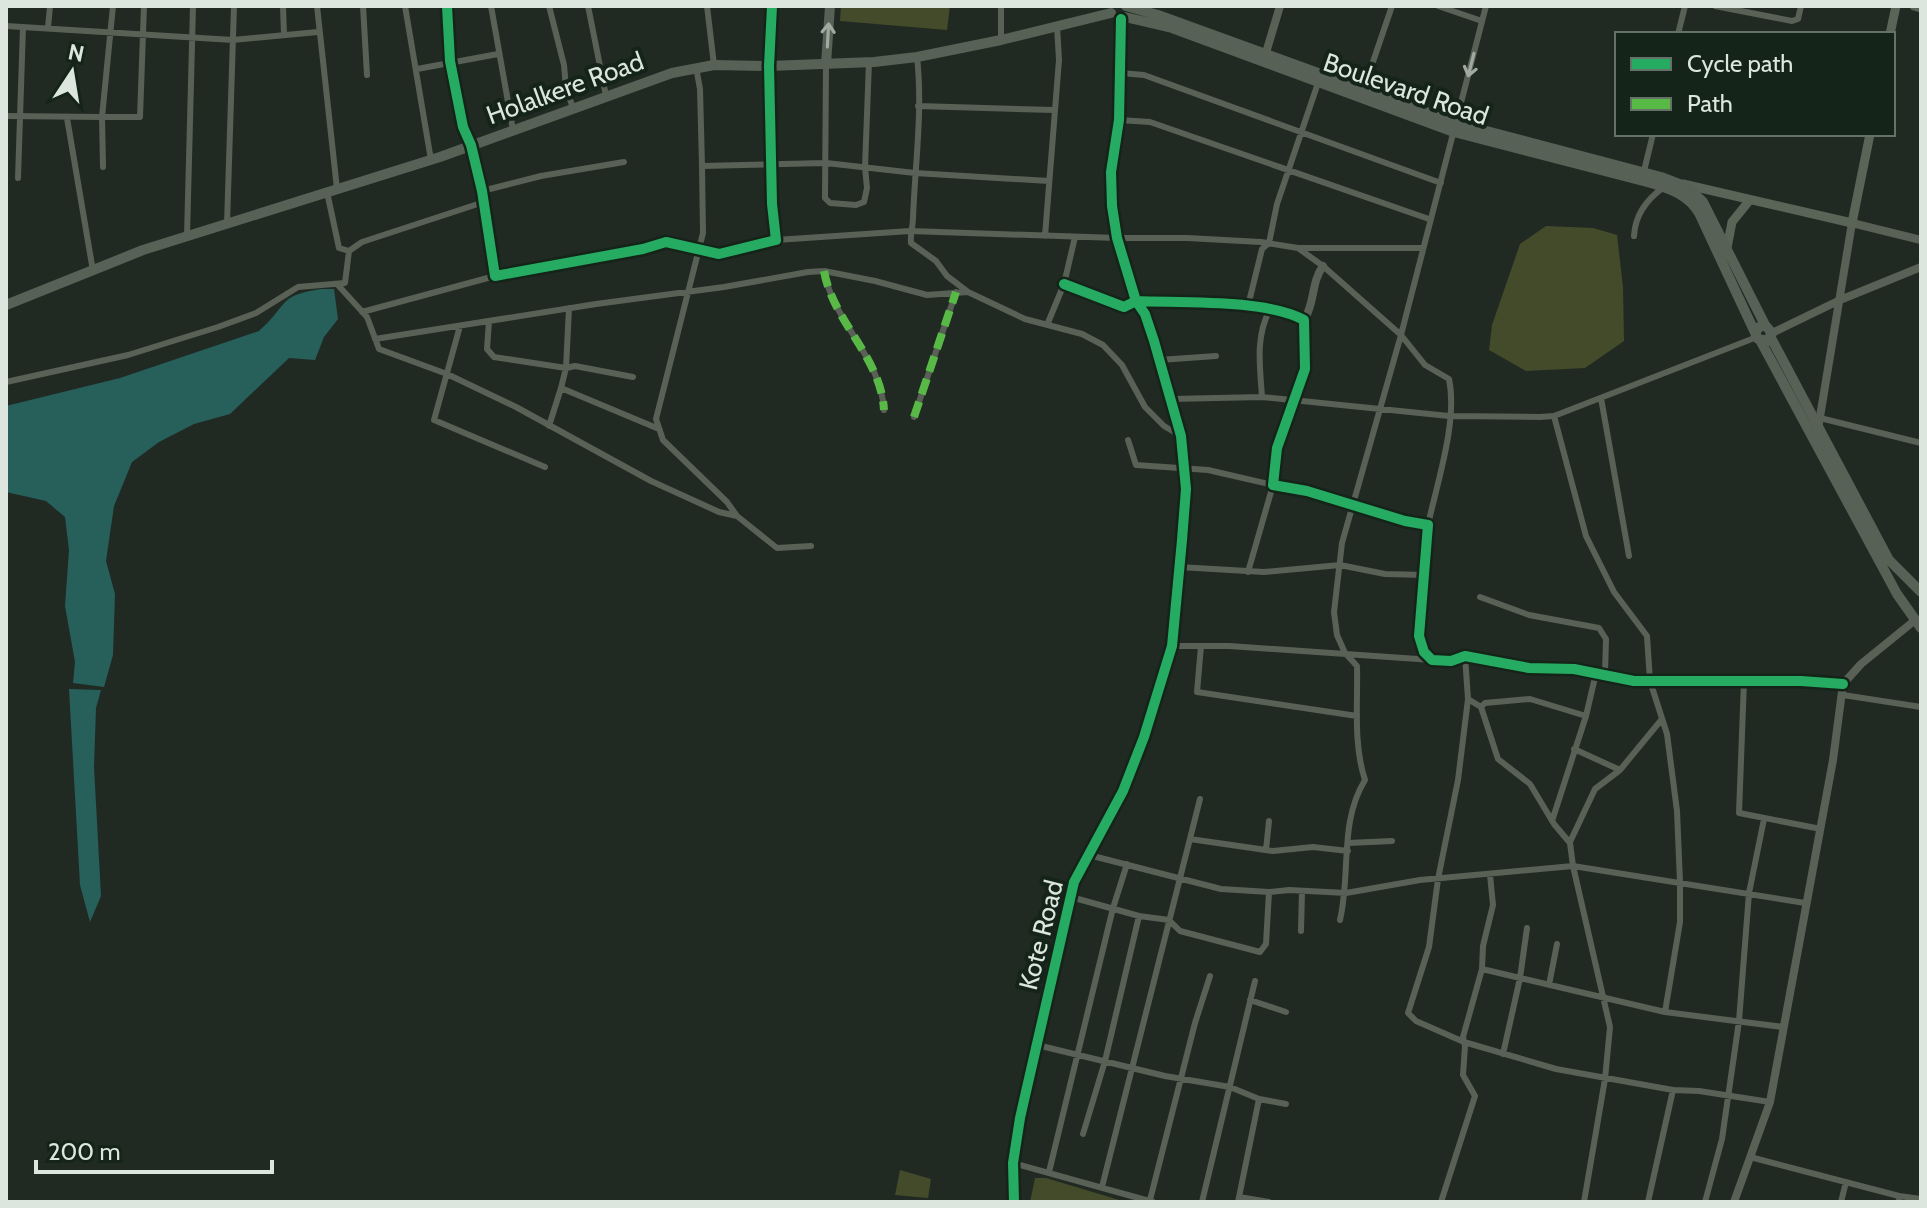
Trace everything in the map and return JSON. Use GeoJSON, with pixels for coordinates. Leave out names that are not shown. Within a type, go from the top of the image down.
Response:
{"type":"FeatureCollection","features":[{"type":"Feature","properties":{"kind":"main road"},"geometry":{"type":"LineString","coordinates":[[826,64],[830,6]]}},
{"type":"Feature","properties":{"kind":"main road"},"geometry":{"type":"LineString","coordinates":[[1890,32],[1896,6]]}},
{"type":"Feature","properties":{"kind":"main road"},"geometry":{"type":"LineString","coordinates":[[1914,6],[1921,8]]}},
{"type":"Feature","properties":{"kind":"main road","name":"Holalkere Road"},"geometry":{"type":"LineString","coordinates":[[6,305],[143,250],[431,160],[606,96],[696,67],[826,64],[917,57],[1120,11]]}},
{"type":"Feature","properties":{"kind":"main road","name":"Boulevard Road"},"geometry":{"type":"LineString","coordinates":[[1120,11],[1158,15],[1455,127],[1644,171],[1671,185]]}},
{"type":"Feature","properties":{"kind":"main road","name":"Boulevard Road"},"geometry":{"type":"LineString","coordinates":[[1120,11],[1318,83],[1455,127],[1671,185]]}},
{"type":"Feature","properties":{"kind":"main road"},"geometry":{"type":"LineString","coordinates":[[1671,185],[1852,223],[1870,136]]}},
{"type":"Feature","properties":{"kind":"main road"},"geometry":{"type":"LineString","coordinates":[[1671,185],[1696,194],[1703,202],[1727,248],[1763,334]]}},
{"type":"Feature","properties":{"kind":"main road"},"geometry":{"type":"LineString","coordinates":[[1671,185],[1693,203],[1699,213],[1894,588],[1918,624]]}},
{"type":"Feature","properties":{"kind":"main road"},"geometry":{"type":"LineString","coordinates":[[1727,248],[1732,222],[1749,201]]}},
{"type":"Feature","properties":{"kind":"main road"},"geometry":{"type":"LineString","coordinates":[[1814,432],[1889,560],[1921,592]]}},
{"type":"Feature","properties":{"kind":"main road"},"geometry":{"type":"LineString","coordinates":[[1894,588],[1899,578],[1907,579]]}},
{"type":"Feature","properties":{"kind":"street"},"geometry":{"type":"LineString","coordinates":[[48,28],[50,6]]}},
{"type":"Feature","properties":{"kind":"street"},"geometry":{"type":"LineString","coordinates":[[103,167],[102,117],[113,6]]}},
{"type":"Feature","properties":{"kind":"street"},"geometry":{"type":"LineString","coordinates":[[6,116],[140,117],[144,6]]}},
{"type":"Feature","properties":{"kind":"street"},"geometry":{"type":"LineString","coordinates":[[187,236],[193,6]]}},
{"type":"Feature","properties":{"kind":"street"},"geometry":{"type":"LineString","coordinates":[[227,224],[234,6]]}},
{"type":"Feature","properties":{"kind":"street"},"geometry":{"type":"LineString","coordinates":[[283,6],[284,35]]}},
{"type":"Feature","properties":{"kind":"street"},"geometry":{"type":"LineString","coordinates":[[317,6],[339,248],[349,251]]}},
{"type":"Feature","properties":{"kind":"street"},"geometry":{"type":"LineString","coordinates":[[363,6],[367,75]]}},
{"type":"Feature","properties":{"kind":"street"},"geometry":{"type":"LineString","coordinates":[[405,6],[431,160]]}},
{"type":"Feature","properties":{"kind":"street"},"geometry":{"type":"LineString","coordinates":[[447,6],[450,61],[463,127],[471,145],[482,191],[495,276]]}},
{"type":"Feature","properties":{"kind":"street"},"geometry":{"type":"LineString","coordinates":[[491,6],[513,130]]}},
{"type":"Feature","properties":{"kind":"street"},"geometry":{"type":"LineString","coordinates":[[549,6],[573,108]]}},
{"type":"Feature","properties":{"kind":"street"},"geometry":{"type":"LineString","coordinates":[[588,6],[606,96]]}},
{"type":"Feature","properties":{"kind":"street"},"geometry":{"type":"LineString","coordinates":[[707,6],[714,65]]}},
{"type":"Feature","properties":{"kind":"street"},"geometry":{"type":"LineString","coordinates":[[772,6],[769,66],[772,204],[776,240]]}},
{"type":"Feature","properties":{"kind":"street"},"geometry":{"type":"LineString","coordinates":[[1001,6],[1001,40]]}},
{"type":"Feature","properties":{"kind":"street"},"geometry":{"type":"LineString","coordinates":[[1265,56],[1279,6]]}},
{"type":"Feature","properties":{"kind":"street"},"geometry":{"type":"LineString","coordinates":[[1363,91],[1392,6]]}},
{"type":"Feature","properties":{"kind":"street"},"geometry":{"type":"LineString","coordinates":[[1438,6],[1482,21]]}},
{"type":"Feature","properties":{"kind":"street"},"geometry":{"type":"LineString","coordinates":[[1340,920],[1346,893],[1347,824],[1355,796],[1365,780],[1360,765],[1357,666],[1345,653],[1337,635],[1334,612],[1342,543],[1401,335],[1486,6]]}},
{"type":"Feature","properties":{"kind":"street"},"geometry":{"type":"LineString","coordinates":[[1678,32],[1685,6]]}},
{"type":"Feature","properties":{"kind":"street"},"geometry":{"type":"LineString","coordinates":[[1715,6],[1792,21],[1798,19],[1801,6]]}},
{"type":"Feature","properties":{"kind":"street","name":"Kote Road"},"geometry":{"type":"LineString","coordinates":[[1014,1202],[1013,1163],[1074,882],[1123,791],[1144,737],[1172,646],[1186,489],[1181,436],[1171,399],[1117,238],[1111,172],[1119,120],[1120,11]]}},
{"type":"Feature","properties":{"kind":"street"},"geometry":{"type":"LineString","coordinates":[[6,26],[233,40],[318,32]]}},
{"type":"Feature","properties":{"kind":"street"},"geometry":{"type":"LineString","coordinates":[[1045,236],[1059,60],[1057,26]]}},
{"type":"Feature","properties":{"kind":"street"},"geometry":{"type":"LineString","coordinates":[[18,178],[23,27]]}},
{"type":"Feature","properties":{"kind":"street"},"geometry":{"type":"LineString","coordinates":[[417,69],[498,54]]}},
{"type":"Feature","properties":{"kind":"street"},"geometry":{"type":"LineString","coordinates":[[917,57],[918,106],[911,243],[936,261],[947,276],[968,292],[1025,319],[1082,334],[1103,345],[1122,365],[1145,407],[1164,426],[1181,436]]}},
{"type":"Feature","properties":{"kind":"street"},"geometry":{"type":"LineString","coordinates":[[826,64],[825,195],[830,203],[856,205],[864,202],[867,188],[869,62]]}},
{"type":"Feature","properties":{"kind":"street"},"geometry":{"type":"LineString","coordinates":[[696,67],[700,89],[703,233],[656,419],[663,440],[727,502],[737,516],[777,548],[811,546]]}},
{"type":"Feature","properties":{"kind":"street"},"geometry":{"type":"LineString","coordinates":[[1120,73],[1144,75],[1441,183]]}},
{"type":"Feature","properties":{"kind":"street"},"geometry":{"type":"LineString","coordinates":[[1248,306],[1262,249],[1269,243],[1277,204],[1318,83]]}},
{"type":"Feature","properties":{"kind":"street"},"geometry":{"type":"LineString","coordinates":[[918,106],[1054,110]]}},
{"type":"Feature","properties":{"kind":"street"},"geometry":{"type":"LineString","coordinates":[[67,118],[93,271]]}},
{"type":"Feature","properties":{"kind":"street"},"geometry":{"type":"LineString","coordinates":[[1119,120],[1150,122],[1429,219]]}},
{"type":"Feature","properties":{"kind":"street"},"geometry":{"type":"LineString","coordinates":[[1644,171],[1653,136]]}},
{"type":"Feature","properties":{"kind":"street"},"geometry":{"type":"LineString","coordinates":[[482,191],[541,176],[624,162]]}},
{"type":"Feature","properties":{"kind":"street"},"geometry":{"type":"LineString","coordinates":[[702,166],[826,163],[915,173],[1049,181]]}},
{"type":"Feature","properties":{"kind":"street"},"geometry":{"type":"LineString","coordinates":[[1634,236],[1642,210],[1651,197],[1671,185]]}},
{"type":"Feature","properties":{"kind":"street"},"geometry":{"type":"LineString","coordinates":[[6,382],[128,355],[256,313],[298,287],[345,283],[349,251],[362,242],[484,202]]}},
{"type":"Feature","properties":{"kind":"street"},"geometry":{"type":"LineString","coordinates":[[1814,432],[1820,418],[1852,223],[1921,240]]}},
{"type":"Feature","properties":{"kind":"street"},"geometry":{"type":"LineString","coordinates":[[362,312],[495,276],[666,242],[719,254],[776,240],[910,231],[1187,238],[1298,248],[1422,248]]}},
{"type":"Feature","properties":{"kind":"street"},"geometry":{"type":"LineString","coordinates":[[1047,325],[1064,284],[1075,237]]}},
{"type":"Feature","properties":{"kind":"street"},"geometry":{"type":"LineString","coordinates":[[1298,248],[1401,335],[1425,365],[1449,379],[1452,396],[1428,525],[1419,636],[1424,652],[1432,660]]}},
{"type":"Feature","properties":{"kind":"street"},"geometry":{"type":"LineString","coordinates":[[1248,572],[1273,485],[1277,448],[1305,369],[1304,320],[1323,266]]}},
{"type":"Feature","properties":{"kind":"street"},"geometry":{"type":"LineString","coordinates":[[1171,399],[1262,397],[1449,416],[1554,416],[1763,334],[1921,267]]}},
{"type":"Feature","properties":{"kind":"street"},"geometry":{"type":"LineString","coordinates":[[375,339],[824,271],[927,295],[968,292]]}},
{"type":"Feature","properties":{"kind":"street"},"geometry":{"type":"LineString","coordinates":[[824,271],[828,291],[875,371],[884,410]]}},
{"type":"Feature","properties":{"kind":"street"},"geometry":{"type":"LineString","coordinates":[[337,284],[367,317],[379,349],[447,374],[651,481],[719,512],[737,516]]}},
{"type":"Feature","properties":{"kind":"street"},"geometry":{"type":"LineString","coordinates":[[1064,284],[1124,307],[1136,301],[1248,306],[1270,309],[1304,320]]}},
{"type":"Feature","properties":{"kind":"street"},"geometry":{"type":"LineString","coordinates":[[914,417],[956,292]]}},
{"type":"Feature","properties":{"kind":"street"},"geometry":{"type":"LineString","coordinates":[[549,426],[566,368],[569,308]]}},
{"type":"Feature","properties":{"kind":"street"},"geometry":{"type":"LineString","coordinates":[[1262,397],[1259,356],[1261,326],[1270,309]]}},
{"type":"Feature","properties":{"kind":"street"},"geometry":{"type":"LineString","coordinates":[[489,321],[487,349],[494,357],[566,368],[575,366],[633,377]]}},
{"type":"Feature","properties":{"kind":"street"},"geometry":{"type":"LineString","coordinates":[[460,326],[434,420],[545,467]]}},
{"type":"Feature","properties":{"kind":"street"},"geometry":{"type":"LineString","coordinates":[[1159,360],[1216,356]]}},
{"type":"Feature","properties":{"kind":"street"},"geometry":{"type":"LineString","coordinates":[[561,388],[660,429]]}},
{"type":"Feature","properties":{"kind":"street"},"geometry":{"type":"LineString","coordinates":[[1601,398],[1629,556]]}},
{"type":"Feature","properties":{"kind":"street"},"geometry":{"type":"LineString","coordinates":[[1554,416],[1586,536],[1614,592],[1647,636],[1650,681],[1667,734],[1677,811],[1680,922],[1665,1012]]}},
{"type":"Feature","properties":{"kind":"street"},"geometry":{"type":"LineString","coordinates":[[1820,418],[1921,443]]}},
{"type":"Feature","properties":{"kind":"street"},"geometry":{"type":"LineString","coordinates":[[1128,440],[1136,465],[1184,467],[1307,491],[1428,525]]}},
{"type":"Feature","properties":{"kind":"street"},"geometry":{"type":"LineString","coordinates":[[1179,567],[1248,572],[1340,565],[1385,574],[1425,575]]}},
{"type":"Feature","properties":{"kind":"street"},"geometry":{"type":"LineString","coordinates":[[1480,597],[1529,615],[1599,628],[1606,639],[1605,674]]}},
{"type":"Feature","properties":{"kind":"street"},"geometry":{"type":"LineString","coordinates":[[1734,1202],[1770,1102],[1821,829],[1843,684],[1861,664],[1918,624]]}},
{"type":"Feature","properties":{"kind":"street"},"geometry":{"type":"LineString","coordinates":[[1172,646],[1451,661],[1465,656],[1529,668],[1574,669],[1616,679],[1650,681],[1843,684]]}},
{"type":"Feature","properties":{"kind":"street"},"geometry":{"type":"LineString","coordinates":[[1201,646],[1197,692],[1357,716]]}},
{"type":"Feature","properties":{"kind":"street"},"geometry":{"type":"LineString","coordinates":[[1465,656],[1468,699],[1458,780],[1438,879],[1429,947],[1408,1013],[1416,1021],[1464,1042],[1503,1054],[1605,1079],[1770,1102]]}},
{"type":"Feature","properties":{"kind":"street"},"geometry":{"type":"LineString","coordinates":[[1552,821],[1586,716],[1596,673]]}},
{"type":"Feature","properties":{"kind":"street"},"geometry":{"type":"LineString","coordinates":[[1744,681],[1739,813],[1821,829]]}},
{"type":"Feature","properties":{"kind":"street"},"geometry":{"type":"LineString","coordinates":[[1843,695],[1921,707]]}},
{"type":"Feature","properties":{"kind":"street"},"geometry":{"type":"LineString","coordinates":[[1468,699],[1481,707],[1498,759],[1530,784],[1552,821],[1570,843],[1610,1027],[1605,1079],[1584,1202]]}},
{"type":"Feature","properties":{"kind":"street"},"geometry":{"type":"LineString","coordinates":[[1481,707],[1485,703],[1530,699],[1586,716]]}},
{"type":"Feature","properties":{"kind":"street"},"geometry":{"type":"LineString","coordinates":[[1570,843],[1595,789],[1620,770],[1662,719]]}},
{"type":"Feature","properties":{"kind":"street"},"geometry":{"type":"LineString","coordinates":[[1574,749],[1620,770]]}},
{"type":"Feature","properties":{"kind":"street"},"geometry":{"type":"LineString","coordinates":[[1102,1187],[1200,799]]}},
{"type":"Feature","properties":{"kind":"street"},"geometry":{"type":"LineString","coordinates":[[1705,1202],[1722,1139],[1729,1095],[1749,893],[1764,819]]}},
{"type":"Feature","properties":{"kind":"street"},"geometry":{"type":"LineString","coordinates":[[1266,850],[1269,821]]}},
{"type":"Feature","properties":{"kind":"street"},"geometry":{"type":"LineString","coordinates":[[1190,839],[1266,850],[1348,847],[1392,841]]}},
{"type":"Feature","properties":{"kind":"street"},"geometry":{"type":"LineString","coordinates":[[1089,855],[1221,889],[1346,893],[1438,879],[1573,866],[1805,903]]}},
{"type":"Feature","properties":{"kind":"street"},"geometry":{"type":"LineString","coordinates":[[1049,1172],[1113,908],[1127,864]]}},
{"type":"Feature","properties":{"kind":"street"},"geometry":{"type":"LineString","coordinates":[[1441,1202],[1475,1096],[1463,1075],[1463,1037],[1482,969],[1483,946],[1493,905],[1490,875]]}},
{"type":"Feature","properties":{"kind":"street"},"geometry":{"type":"LineString","coordinates":[[1301,931],[1302,891]]}},
{"type":"Feature","properties":{"kind":"street"},"geometry":{"type":"LineString","coordinates":[[1071,897],[1139,916],[1169,920],[1180,931],[1260,952],[1266,944],[1269,892]]}},
{"type":"Feature","properties":{"kind":"street"},"geometry":{"type":"LineString","coordinates":[[1083,1134],[1105,1061],[1139,916]]}},
{"type":"Feature","properties":{"kind":"street"},"geometry":{"type":"LineString","coordinates":[[1503,1054],[1520,978],[1527,928]]}},
{"type":"Feature","properties":{"kind":"street"},"geometry":{"type":"LineString","coordinates":[[1549,985],[1557,944]]}},
{"type":"Feature","properties":{"kind":"street"},"geometry":{"type":"LineString","coordinates":[[1482,969],[1665,1012],[1783,1027]]}},
{"type":"Feature","properties":{"kind":"street"},"geometry":{"type":"LineString","coordinates":[[1013,1163],[1152,1201],[1180,1078],[1210,976]]}},
{"type":"Feature","properties":{"kind":"street"},"geometry":{"type":"LineString","coordinates":[[1202,1202],[1255,981]]}},
{"type":"Feature","properties":{"kind":"street"},"geometry":{"type":"LineString","coordinates":[[1250,1000],[1286,1012]]}},
{"type":"Feature","properties":{"kind":"street"},"geometry":{"type":"LineString","coordinates":[[1037,1045],[1230,1087],[1259,1099],[1286,1104]]}},
{"type":"Feature","properties":{"kind":"street"},"geometry":{"type":"LineString","coordinates":[[1648,1202],[1673,1090]]}},
{"type":"Feature","properties":{"kind":"street"},"geometry":{"type":"LineString","coordinates":[[1259,1099],[1238,1199],[1269,1202]]}},
{"type":"Feature","properties":{"kind":"street"},"geometry":{"type":"LineString","coordinates":[[1750,1157],[1899,1199],[1921,1199]]}},
{"type":"Feature","properties":{"kind":"street"},"geometry":{"type":"LineString","coordinates":[[1841,1202],[1846,1182]]}},
{"type":"Feature","properties":{"kind":"green space"},"geometry":{"type":"Polygon","coordinates":[[[841,6],[950,6],[947,30],[840,21],[841,6]]]}},
{"type":"Feature","properties":{"kind":"green space"},"geometry":{"type":"Polygon","coordinates":[[[1546,226],[1593,228],[1617,235],[1623,287],[1624,341],[1585,368],[1526,371],[1489,350],[1492,325],[1520,244],[1546,226]]]}},
{"type":"Feature","properties":{"kind":"green space"},"geometry":{"type":"Polygon","coordinates":[[[900,1170],[931,1179],[928,1198],[895,1195],[900,1170]]]}},
{"type":"Feature","properties":{"kind":"green space"},"geometry":{"type":"Polygon","coordinates":[[[1035,1178],[1046,1178],[1126,1202],[1030,1202],[1035,1178]]]}},
{"type":"Feature","properties":{"kind":"water"},"geometry":{"type":"Polygon","coordinates":[[[322,289],[334,289],[338,319],[324,337],[315,360],[289,358],[230,414],[194,424],[159,442],[132,462],[114,506],[106,561],[115,594],[113,655],[104,687],[73,683],[75,662],[65,606],[69,550],[65,517],[46,501],[6,492],[6,406],[120,378],[259,331],[290,298],[322,289]]]}},
{"type":"Feature","properties":{"kind":"water"},"geometry":{"type":"Polygon","coordinates":[[[69,689],[101,690],[96,708],[94,767],[101,896],[90,922],[80,885],[69,689]]]}},
{"type":"Feature","properties":{"kind":"marked path"},"geometry":{"type":"LineString","coordinates":[[824,271],[837,307],[875,373],[884,410]]}},
{"type":"Feature","properties":{"kind":"marked path"},"geometry":{"type":"LineString","coordinates":[[914,417],[956,292]]}},
{"type":"Feature","properties":{"kind":"cycle path"},"geometry":{"type":"LineString","coordinates":[[447,6],[450,61],[463,127],[471,145],[482,191],[495,276],[666,242],[719,254],[776,240],[772,204],[769,66],[772,6]]}},
{"type":"Feature","properties":{"kind":"cycle path"},"geometry":{"type":"LineString","coordinates":[[1014,1202],[1013,1163],[1020,1118],[1074,882],[1123,791],[1144,737],[1172,646],[1182,540],[1186,489],[1181,436],[1154,341],[1145,314],[1136,301],[1117,238],[1112,206],[1111,172],[1119,120],[1121,19]]}},
{"type":"Feature","properties":{"kind":"cycle path"},"geometry":{"type":"LineString","coordinates":[[1064,284],[1124,307],[1136,301],[1223,303],[1268,308],[1304,320],[1305,369],[1277,448],[1273,485],[1307,491],[1428,525],[1419,636],[1424,652],[1432,660],[1451,661],[1465,656],[1529,668],[1574,669],[1634,681],[1843,684]]}}]}
